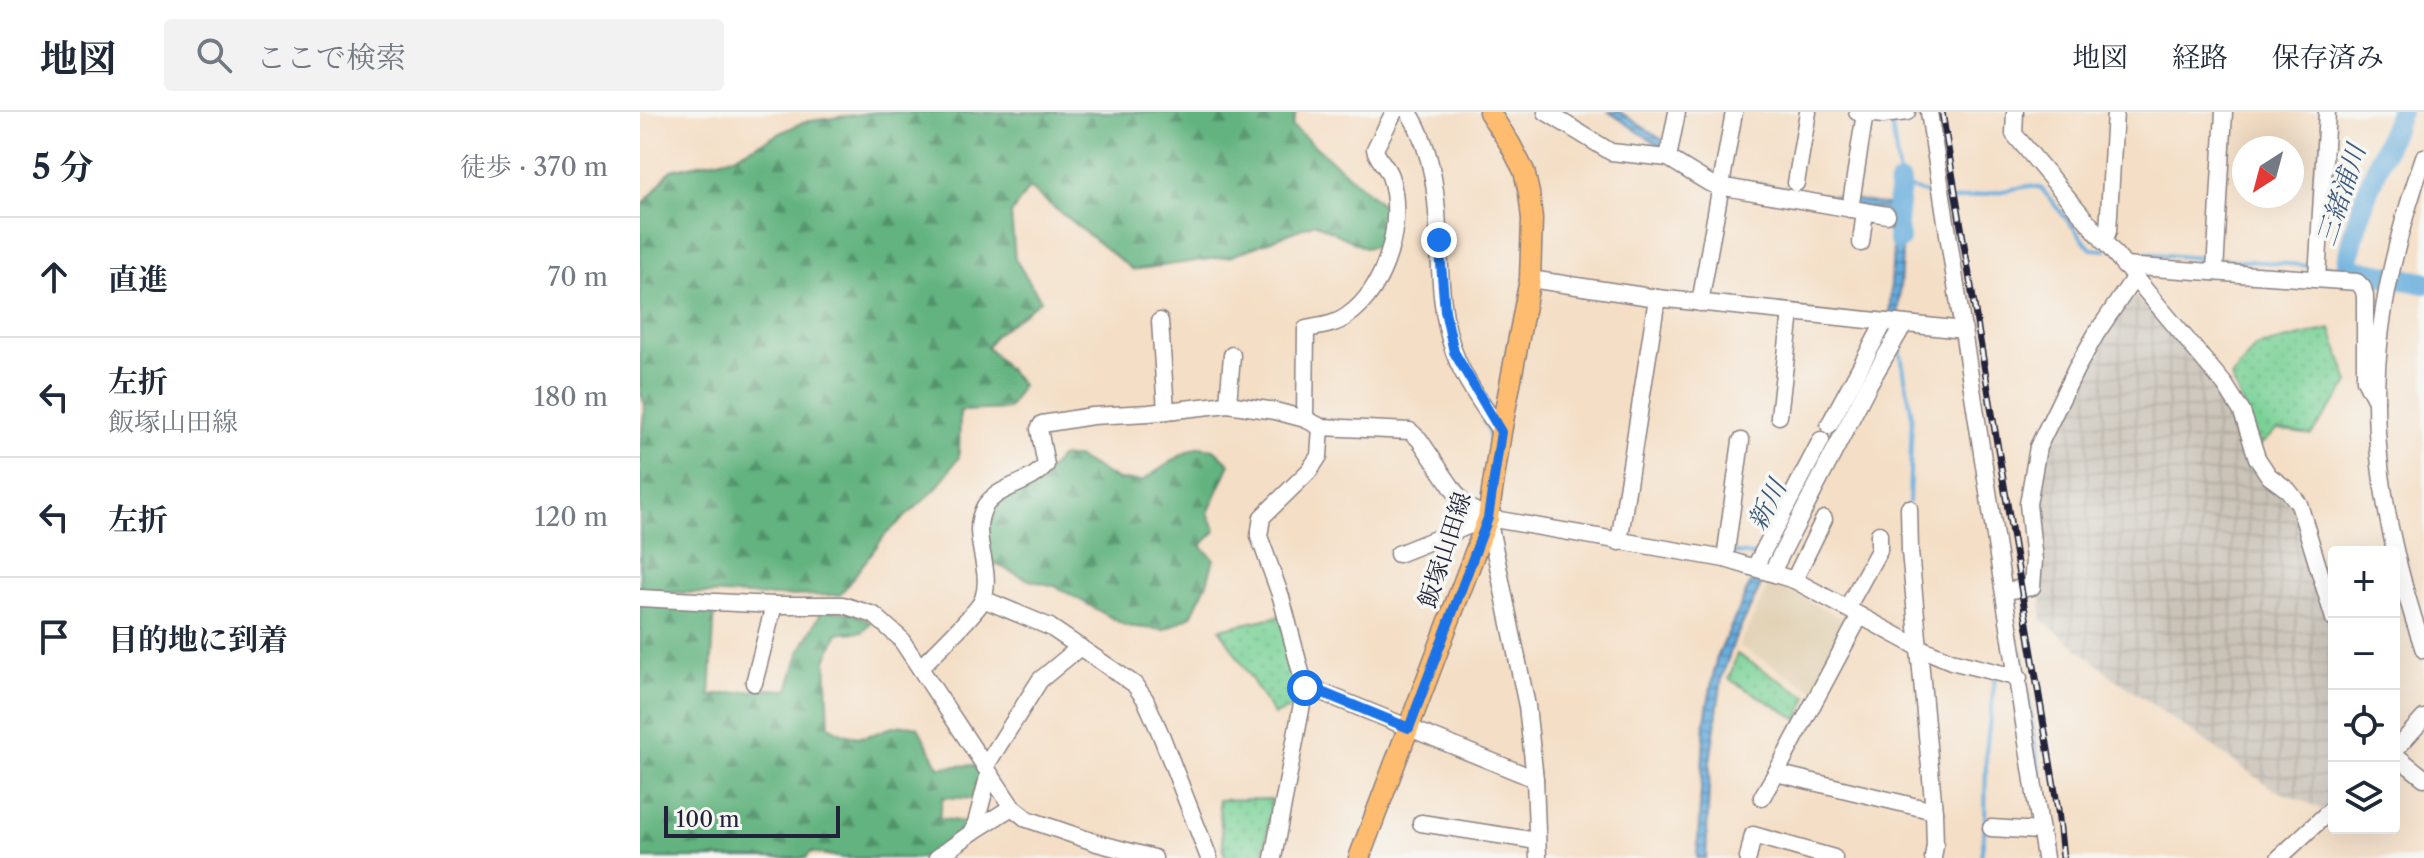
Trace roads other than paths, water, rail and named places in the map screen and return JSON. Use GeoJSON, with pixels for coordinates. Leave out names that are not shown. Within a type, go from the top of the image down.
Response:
{"type":"FeatureCollection","features":[{"type":"Feature","properties":{"kind":"main road","name":"飯塚山田線"},"geometry":{"type":"LineString","coordinates":[[1359,858],[1488,518],[1530,279],[1532,219],[1529,193],[1517,158],[1489,112]]}},
{"type":"Feature","properties":{"kind":"street"},"geometry":{"type":"LineString","coordinates":[[1305,419],[1306,329],[1348,316],[1365,297],[1385,265],[1395,234],[1396,214],[1389,174],[1376,156],[1375,149],[1394,112]]}},
{"type":"Feature","properties":{"kind":"street"},"geometry":{"type":"LineString","coordinates":[[1409,112],[1427,144],[1437,191],[1445,311],[1454,352],[1501,432]]}},
{"type":"Feature","properties":{"kind":"street"},"geometry":{"type":"LineString","coordinates":[[1546,112],[1611,152],[1670,152],[1709,183],[1721,182],[1887,215]]}},
{"type":"Feature","properties":{"kind":"street"},"geometry":{"type":"LineString","coordinates":[[1670,152],[1677,112]]}},
{"type":"Feature","properties":{"kind":"street"},"geometry":{"type":"LineString","coordinates":[[1700,303],[1734,112]]}},
{"type":"Feature","properties":{"kind":"street"},"geometry":{"type":"LineString","coordinates":[[1796,183],[1808,112]]}},
{"type":"Feature","properties":{"kind":"street"},"geometry":{"type":"LineString","coordinates":[[1929,112],[2008,591],[2045,858]]}},
{"type":"Feature","properties":{"kind":"street"},"geometry":{"type":"LineString","coordinates":[[2015,112],[2014,134],[2225,385],[2242,412],[2257,458],[2269,476],[2288,490],[2299,504],[2334,618]]}},
{"type":"Feature","properties":{"kind":"street"},"geometry":{"type":"LineString","coordinates":[[2104,242],[2108,231],[2115,112]]}},
{"type":"Feature","properties":{"kind":"street"},"geometry":{"type":"LineString","coordinates":[[2215,272],[2224,112]]}},
{"type":"Feature","properties":{"kind":"street"},"geometry":{"type":"LineString","coordinates":[[2317,278],[2327,112]]}},
{"type":"Feature","properties":{"kind":"street"},"geometry":{"type":"LineString","coordinates":[[1861,243],[1854,206],[1861,113],[1895,114]]}},
{"type":"Feature","properties":{"kind":"street"},"geometry":{"type":"LineString","coordinates":[[2424,157],[2392,273],[2382,326],[2376,401],[2382,478],[2406,597],[2424,650]]}},
{"type":"Feature","properties":{"kind":"street"},"geometry":{"type":"LineString","coordinates":[[2129,272],[2215,272],[2352,280],[2363,288],[2365,296],[2365,380],[2376,401]]}},
{"type":"Feature","properties":{"kind":"street"},"geometry":{"type":"LineString","coordinates":[[2008,591],[2032,587],[2034,560],[2028,504],[2038,447],[2129,272]]}},
{"type":"Feature","properties":{"kind":"street"},"geometry":{"type":"LineString","coordinates":[[1530,279],[1657,298],[1964,330]]}},
{"type":"Feature","properties":{"kind":"street"},"geometry":{"type":"LineString","coordinates":[[1619,542],[1657,298]]}},
{"type":"Feature","properties":{"kind":"street"},"geometry":{"type":"LineString","coordinates":[[1779,416],[1791,313]]}},
{"type":"Feature","properties":{"kind":"street"},"geometry":{"type":"LineString","coordinates":[[1160,321],[1166,411]]}},
{"type":"Feature","properties":{"kind":"street"},"geometry":{"type":"LineString","coordinates":[[1764,569],[1825,433],[1893,325]]}},
{"type":"Feature","properties":{"kind":"street"},"geometry":{"type":"LineString","coordinates":[[1764,569],[1869,384],[1893,325]]}},
{"type":"Feature","properties":{"kind":"street"},"geometry":{"type":"LineString","coordinates":[[1228,404],[1232,355]]}},
{"type":"Feature","properties":{"kind":"street"},"geometry":{"type":"LineString","coordinates":[[920,668],[983,599],[985,562],[978,531],[980,517],[993,497],[1038,475],[1046,465],[1039,429],[1042,424],[1092,416],[1228,404],[1305,419],[1321,427],[1414,433],[1464,505],[1488,518],[1725,559],[1764,569],[1794,580],[1918,647],[1951,661],[2019,678]]}},
{"type":"Feature","properties":{"kind":"street"},"geometry":{"type":"LineString","coordinates":[[1273,858],[1297,738],[1304,685],[1281,597],[1259,536],[1260,525],[1262,517],[1319,456],[1321,427]]}},
{"type":"Feature","properties":{"kind":"street"},"geometry":{"type":"LineString","coordinates":[[1725,559],[1741,441]]}},
{"type":"Feature","properties":{"kind":"street"},"geometry":{"type":"LineString","coordinates":[[1909,508],[1910,551],[1934,811],[1933,858]]}},
{"type":"Feature","properties":{"kind":"street"},"geometry":{"type":"LineString","coordinates":[[1398,554],[1488,518]]}},
{"type":"Feature","properties":{"kind":"street"},"geometry":{"type":"LineString","coordinates":[[1421,823],[1534,846],[1527,706],[1488,518]]}},
{"type":"Feature","properties":{"kind":"street"},"geometry":{"type":"LineString","coordinates":[[1794,580],[1824,519]]}},
{"type":"Feature","properties":{"kind":"street"},"geometry":{"type":"LineString","coordinates":[[1762,797],[1853,612],[1879,550],[1879,534]]}},
{"type":"Feature","properties":{"kind":"street"},"geometry":{"type":"LineString","coordinates":[[640,598],[843,605],[874,615],[900,638],[1012,807],[1027,819],[1154,858]]}},
{"type":"Feature","properties":{"kind":"street"},"geometry":{"type":"LineString","coordinates":[[983,599],[1024,614],[1134,684],[1145,699],[1209,858]]}},
{"type":"Feature","properties":{"kind":"street"},"geometry":{"type":"LineString","coordinates":[[754,683],[774,605]]}},
{"type":"Feature","properties":{"kind":"street"},"geometry":{"type":"LineString","coordinates":[[974,831],[987,770],[1040,680],[1080,647]]}},
{"type":"Feature","properties":{"kind":"street"},"geometry":{"type":"LineString","coordinates":[[1304,685],[1530,776]]}},
{"type":"Feature","properties":{"kind":"street"},"geometry":{"type":"LineString","coordinates":[[2400,744],[2424,718]]}},
{"type":"Feature","properties":{"kind":"street"},"geometry":{"type":"LineString","coordinates":[[2400,754],[2424,778]]}},
{"type":"Feature","properties":{"kind":"street"},"geometry":{"type":"LineString","coordinates":[[1776,773],[1934,811]]}},
{"type":"Feature","properties":{"kind":"street"},"geometry":{"type":"LineString","coordinates":[[937,858],[1012,807]]}},
{"type":"Feature","properties":{"kind":"street"},"geometry":{"type":"LineString","coordinates":[[2279,858],[2328,813]]}},
{"type":"Feature","properties":{"kind":"street"},"geometry":{"type":"LineString","coordinates":[[1991,828],[2041,831]]}},
{"type":"Feature","properties":{"kind":"street"},"geometry":{"type":"LineString","coordinates":[[1748,858],[1753,835],[1834,858]]}},
{"type":"Feature","properties":{"kind":"water"},"geometry":{"type":"Polygon","coordinates":[[[1609,112],[1620,112],[1717,176],[1892,206],[1899,210],[1899,228],[1903,235],[1898,322],[1765,577],[1734,641],[1722,677],[1710,762],[1706,858],[1697,858],[1705,720],[1716,660],[1750,584],[1889,321],[1894,229],[1892,212],[1727,184],[1700,173],[1609,112]]]}},
{"type":"Feature","properties":{"kind":"waterway","name":"三緒浦川"},"geometry":{"type":"LineString","coordinates":[[2400,112],[2362,208],[2347,268],[2424,283]]}},
{"type":"Feature","properties":{"kind":"waterway"},"geometry":{"type":"LineString","coordinates":[[1891,117],[1900,184],[1936,198]]}},
{"type":"Feature","properties":{"kind":"waterway","name":"新川"},"geometry":{"type":"LineString","coordinates":[[1899,239],[1896,222],[1900,184]]}},
{"type":"Feature","properties":{"kind":"waterway"},"geometry":{"type":"LineString","coordinates":[[1949,201],[2029,186],[2041,188],[2091,249],[2106,250]]}},
{"type":"Feature","properties":{"kind":"waterway"},"geometry":{"type":"LineString","coordinates":[[2118,251],[2213,259]]}},
{"type":"Feature","properties":{"kind":"waterway"},"geometry":{"type":"LineString","coordinates":[[2222,259],[2313,266]]}},
{"type":"Feature","properties":{"kind":"waterway"},"geometry":{"type":"LineString","coordinates":[[2322,266],[2347,268]]}},
{"type":"Feature","properties":{"kind":"waterway"},"geometry":{"type":"LineString","coordinates":[[1899,344],[1912,416],[1909,502]]}},
{"type":"Feature","properties":{"kind":"waterway"},"geometry":{"type":"LineString","coordinates":[[1483,419],[1488,428],[1490,445]]}},
{"type":"Feature","properties":{"kind":"waterway"},"geometry":{"type":"LineString","coordinates":[[1729,552],[1754,555]]}},
{"type":"Feature","properties":{"kind":"waterway"},"geometry":{"type":"LineString","coordinates":[[2021,651],[2050,840]]}},
{"type":"Feature","properties":{"kind":"waterway"},"geometry":{"type":"LineString","coordinates":[[1981,858],[1985,826],[1986,752],[1995,677]]}},
{"type":"Feature","properties":{"kind":"railway"},"geometry":{"type":"LineString","coordinates":[[1942,112],[2058,810],[2063,858]]}}]}
